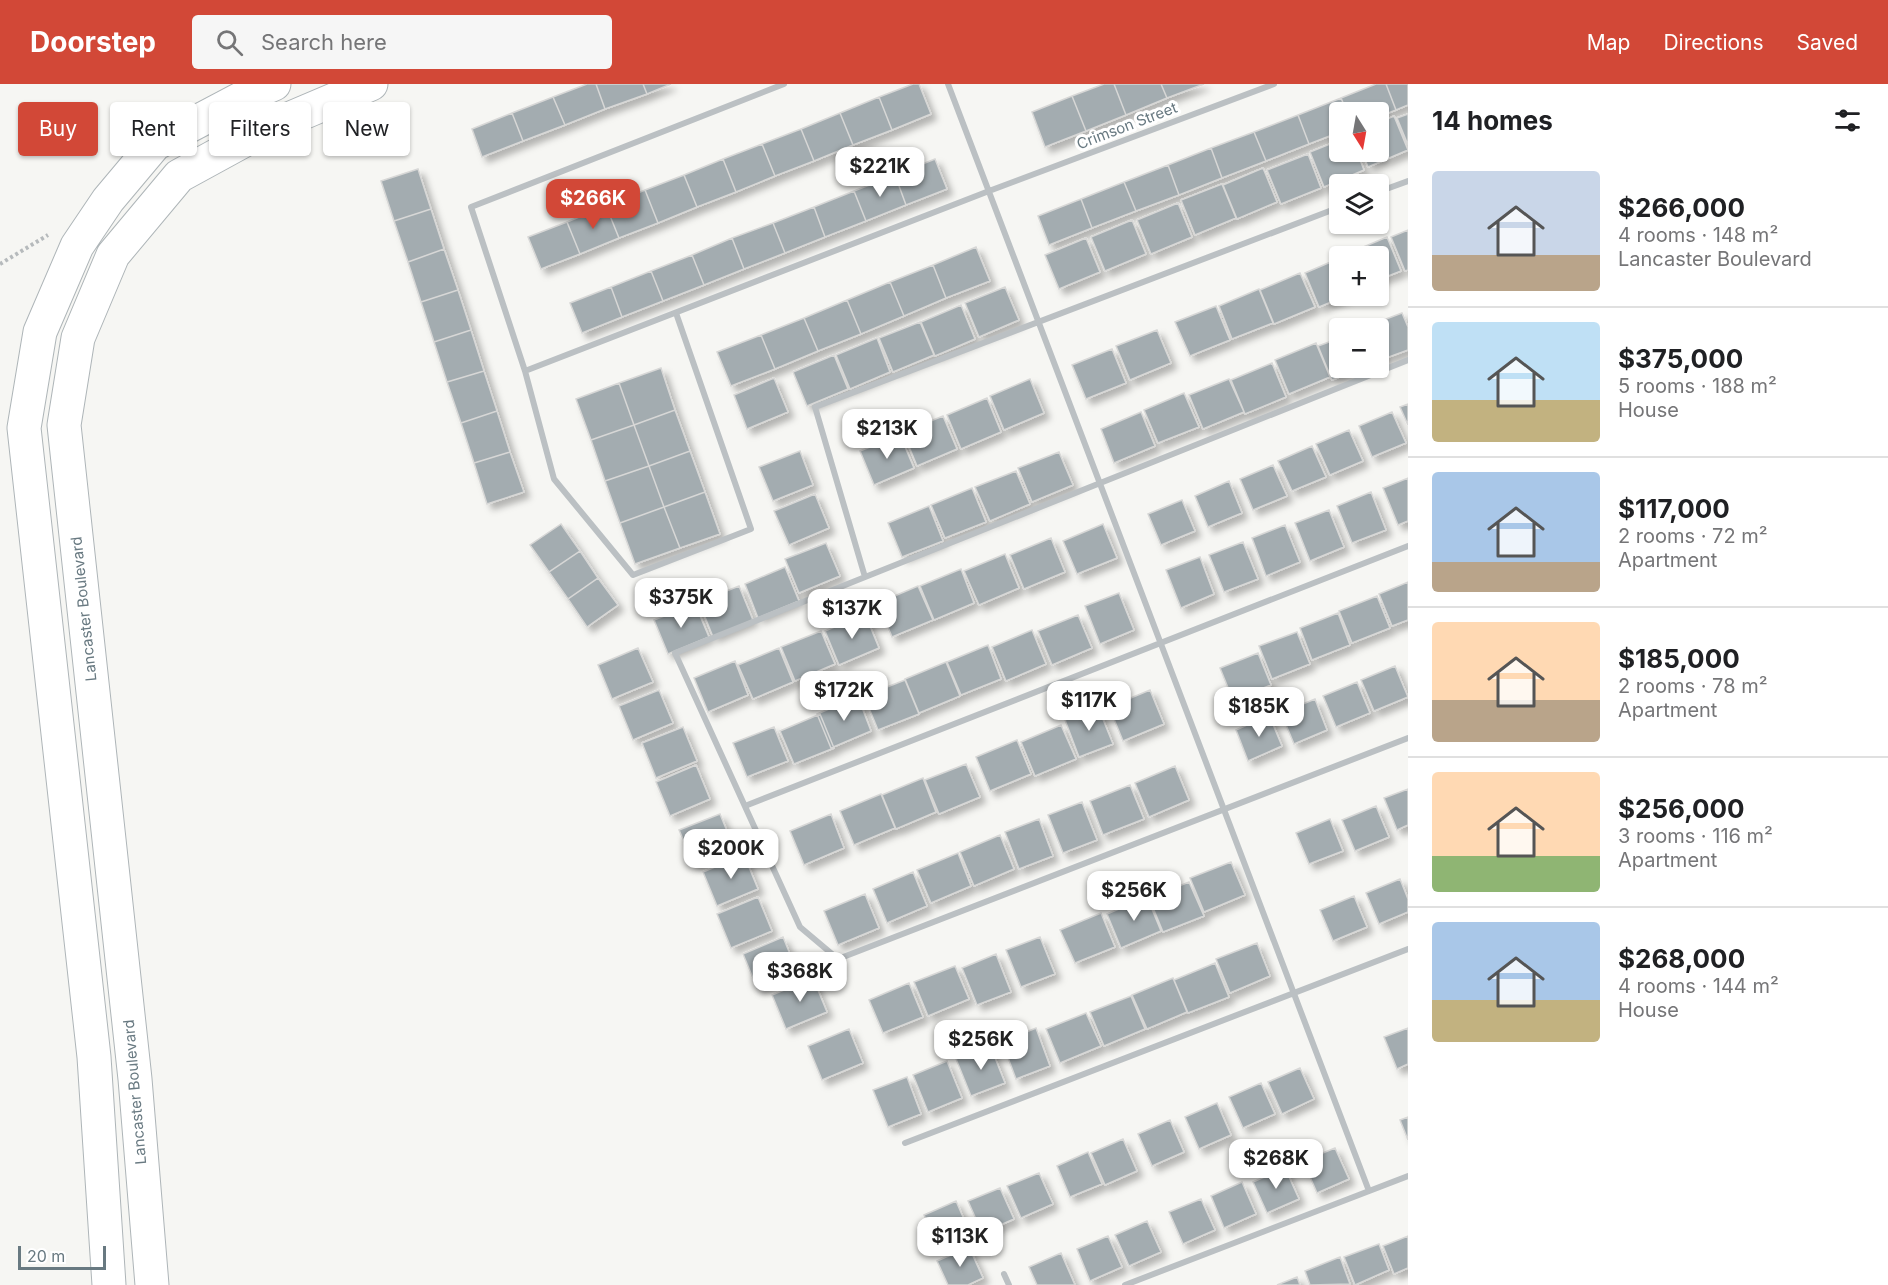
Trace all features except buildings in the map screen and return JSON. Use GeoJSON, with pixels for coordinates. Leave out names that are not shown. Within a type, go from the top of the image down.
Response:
{"type":"FeatureCollection","features":[{"type":"Feature","properties":{"kind":"main road"},"geometry":{"type":"LineString","coordinates":[[108,1285],[94,1057],[24,428],[40,332],[77,246],[108,200],[155,144],[246,96],[274,84]]}},
{"type":"Feature","properties":{"kind":"main road","name":"Lancaster Boulevard"},"geometry":{"type":"LineString","coordinates":[[152,1285],[135,1079],[64,425],[78,338],[113,255],[179,176],[265,129],[371,84]]}},
{"type":"Feature","properties":{"kind":"street"},"geometry":{"type":"LineString","coordinates":[[676,313],[751,529],[633,574],[554,479],[525,371],[471,207],[784,84]]}},
{"type":"Feature","properties":{"kind":"street"},"geometry":{"type":"LineString","coordinates":[[948,84],[1369,1191]]}},
{"type":"Feature","properties":{"kind":"street","name":"Crimson Street"},"geometry":{"type":"LineString","coordinates":[[525,371],[989,191],[1274,84]]}},
{"type":"Feature","properties":{"kind":"street"},"geometry":{"type":"LineString","coordinates":[[1389,188],[1408,181]]}},
{"type":"Feature","properties":{"kind":"street"},"geometry":{"type":"LineString","coordinates":[[865,577],[816,407],[1329,211]]}},
{"type":"Feature","properties":{"kind":"street"},"geometry":{"type":"LineString","coordinates":[[1408,360],[675,653],[800,927],[838,959],[1408,738]]}},
{"type":"Feature","properties":{"kind":"street"},"geometry":{"type":"LineString","coordinates":[[745,806],[1408,546]]}},
{"type":"Feature","properties":{"kind":"street"},"geometry":{"type":"LineString","coordinates":[[905,1143],[1408,950]]}},
{"type":"Feature","properties":{"kind":"street"},"geometry":{"type":"LineString","coordinates":[[1125,1285],[1408,1176]]}},
{"type":"Feature","properties":{"kind":"street"},"geometry":{"type":"LineString","coordinates":[[1004,1274],[1009,1285]]}}]}
